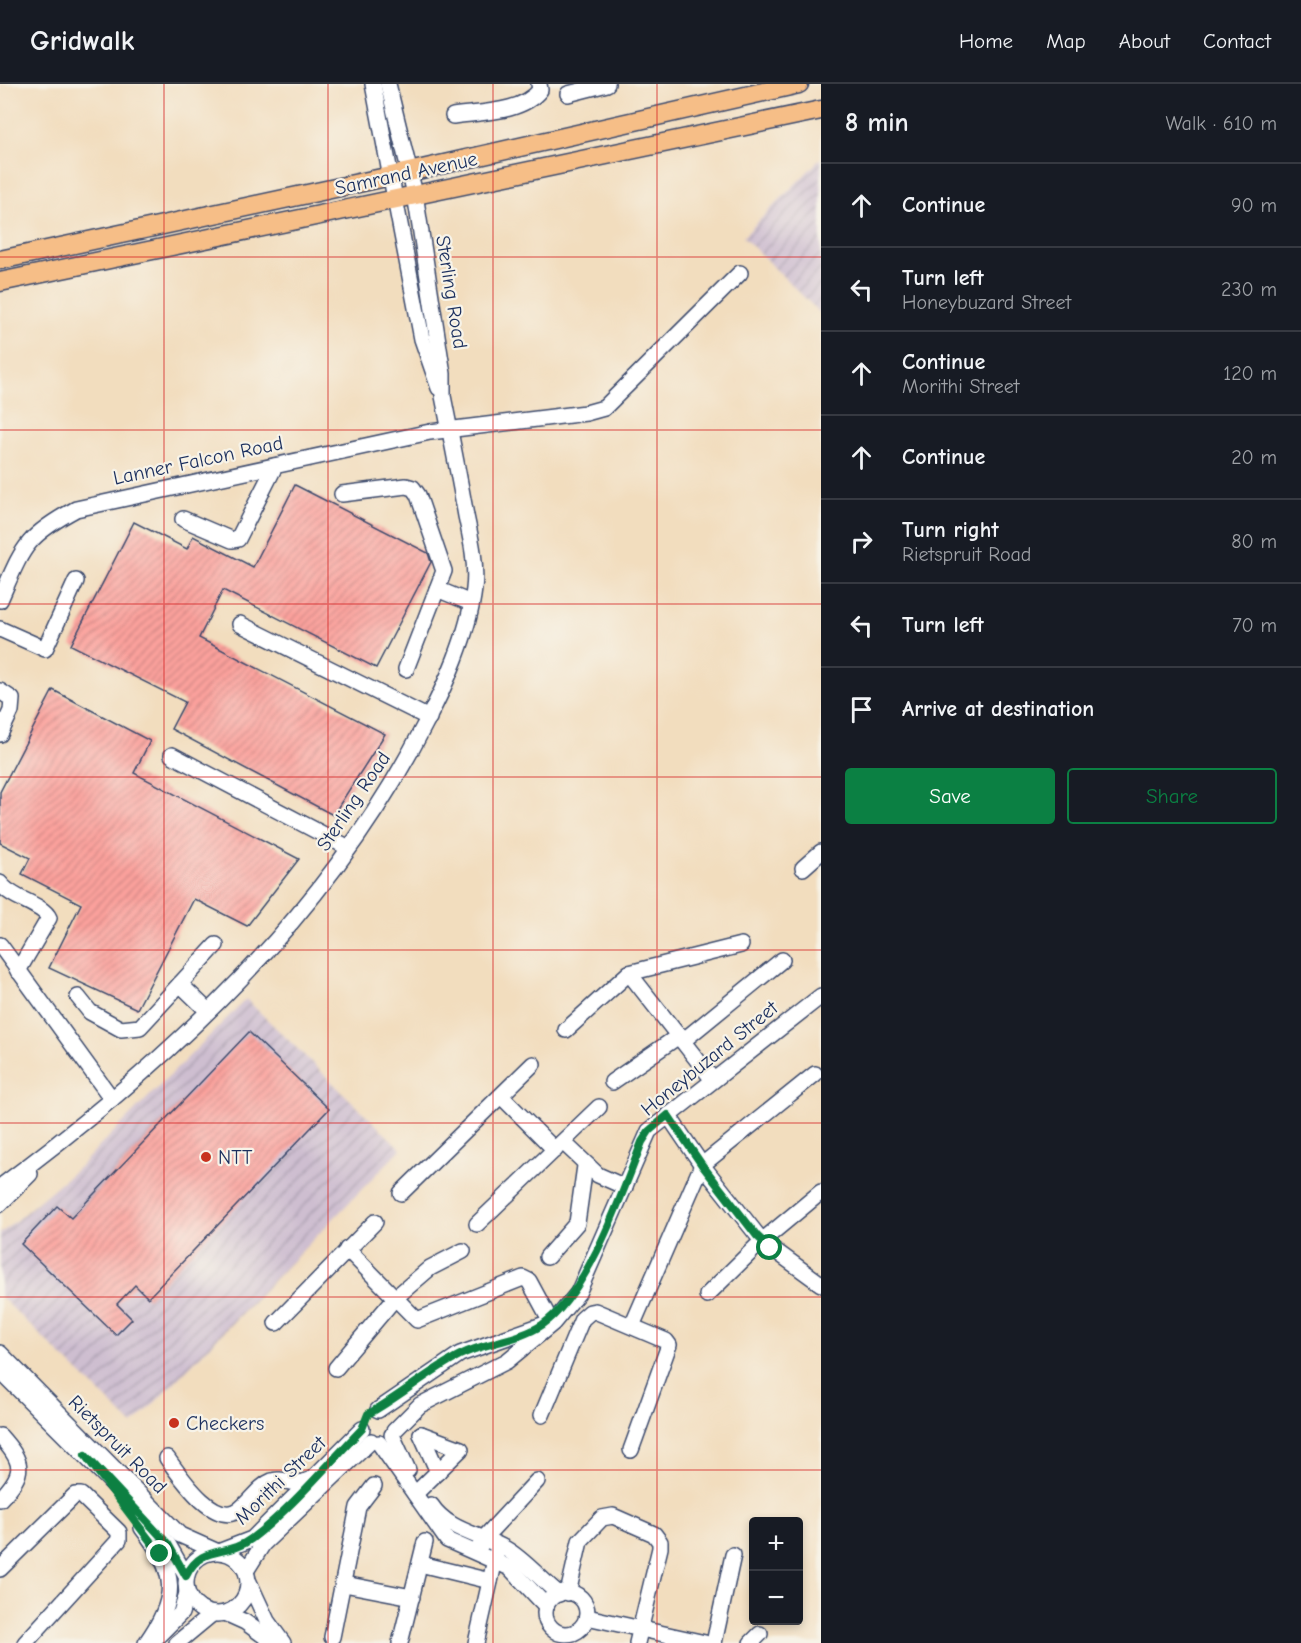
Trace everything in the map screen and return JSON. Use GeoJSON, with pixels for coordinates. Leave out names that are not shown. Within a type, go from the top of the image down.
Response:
{"type":"FeatureCollection","features":[{"type":"Feature","properties":{"kind":"main road","name":"Samrand Avenue"},"geometry":{"type":"LineString","coordinates":[[0,260],[399,174],[799,84]]}},
{"type":"Feature","properties":{"kind":"main road","name":"Samrand Avenue"},"geometry":{"type":"LineString","coordinates":[[0,282],[821,110]]}},
{"type":"Feature","properties":{"kind":"street"},"geometry":{"type":"LineString","coordinates":[[373,84],[399,174]]}},
{"type":"Feature","properties":{"kind":"street"},"geometry":{"type":"LineString","coordinates":[[388,84],[399,174]]}},
{"type":"Feature","properties":{"kind":"street"},"geometry":{"type":"LineString","coordinates":[[453,116],[520,105],[533,99],[540,90],[538,84]]}},
{"type":"Feature","properties":{"kind":"street"},"geometry":{"type":"LineString","coordinates":[[567,94],[607,84]]}},
{"type":"Feature","properties":{"kind":"street","name":"Sterling Road"},"geometry":{"type":"LineString","coordinates":[[399,174],[415,194],[443,374],[443,396]]}},
{"type":"Feature","properties":{"kind":"street","name":"Sterling Road"},"geometry":{"type":"LineString","coordinates":[[0,1187],[68,1136],[112,1099],[246,974],[349,849],[380,804],[429,718],[445,683],[471,603],[474,588],[473,552],[443,396],[422,339],[394,198],[399,174]]}},
{"type":"Feature","properties":{"kind":"street","name":"Lanner Falcon Road"},"geometry":{"type":"LineString","coordinates":[[0,600],[26,544],[39,531],[76,509],[450,429],[586,413],[604,408],[740,273]]}},
{"type":"Feature","properties":{"kind":"street"},"geometry":{"type":"LineString","coordinates":[[183,519],[232,540],[238,539],[274,466]]}},
{"type":"Feature","properties":{"kind":"street"},"geometry":{"type":"LineString","coordinates":[[342,494],[406,486],[413,488],[443,566],[443,576],[406,669]]}},
{"type":"Feature","properties":{"kind":"street"},"geometry":{"type":"LineString","coordinates":[[0,629],[45,648],[76,581]]}},
{"type":"Feature","properties":{"kind":"street"},"geometry":{"type":"LineString","coordinates":[[437,589],[471,603]]}},
{"type":"Feature","properties":{"kind":"street"},"geometry":{"type":"LineString","coordinates":[[240,624],[429,718]]}},
{"type":"Feature","properties":{"kind":"street"},"geometry":{"type":"LineString","coordinates":[[0,691],[12,699],[0,734]]}},
{"type":"Feature","properties":{"kind":"street"},"geometry":{"type":"LineString","coordinates":[[172,755],[349,849]]}},
{"type":"Feature","properties":{"kind":"street"},"geometry":{"type":"LineString","coordinates":[[803,868],[821,852]]}},
{"type":"Feature","properties":{"kind":"street"},"geometry":{"type":"LineString","coordinates":[[0,882],[10,894],[45,912],[49,918],[18,971]]}},
{"type":"Feature","properties":{"kind":"street"},"geometry":{"type":"LineString","coordinates":[[0,945],[112,1099]]}},
{"type":"Feature","properties":{"kind":"street"},"geometry":{"type":"LineString","coordinates":[[78,997],[90,1012],[121,1029],[140,1027],[216,945]]}},
{"type":"Feature","properties":{"kind":"street"},"geometry":{"type":"LineString","coordinates":[[566,1030],[629,973],[741,945]]}},
{"type":"Feature","properties":{"kind":"street"},"geometry":{"type":"LineString","coordinates":[[612,1082],[682,1037],[783,960]]}},
{"type":"Feature","properties":{"kind":"street"},"geometry":{"type":"LineString","coordinates":[[629,973],[682,1037],[713,1080]]}},
{"type":"Feature","properties":{"kind":"street"},"geometry":{"type":"LineString","coordinates":[[180,984],[208,1011]]}},
{"type":"Feature","properties":{"kind":"street","name":"Honeybuzard Street"},"geometry":{"type":"LineString","coordinates":[[378,1410],[460,1354],[524,1333],[549,1318],[573,1292],[590,1261],[625,1186],[642,1142],[649,1131],[821,996]]}},
{"type":"Feature","properties":{"kind":"street"},"geometry":{"type":"LineString","coordinates":[[400,1192],[533,1064]]}},
{"type":"Feature","properties":{"kind":"street"},"geometry":{"type":"LineString","coordinates":[[632,1326],[702,1165],[815,1074]]}},
{"type":"Feature","properties":{"kind":"street"},"geometry":{"type":"LineString","coordinates":[[501,1096],[585,1166],[598,1175],[625,1186]]}},
{"type":"Feature","properties":{"kind":"street"},"geometry":{"type":"LineString","coordinates":[[477,1224],[598,1107]]}},
{"type":"Feature","properties":{"kind":"street"},"geometry":{"type":"LineString","coordinates":[[668,1115],[702,1165],[762,1241],[821,1284]]}},
{"type":"Feature","properties":{"kind":"street","name":"Sterling Road"},"geometry":{"type":"LineString","coordinates":[[0,1204],[68,1136]]}},
{"type":"Feature","properties":{"kind":"street"},"geometry":{"type":"LineString","coordinates":[[547,1257],[577,1223],[585,1166]]}},
{"type":"Feature","properties":{"kind":"street"},"geometry":{"type":"LineString","coordinates":[[706,1294],[762,1241],[821,1192]]}},
{"type":"Feature","properties":{"kind":"street"},"geometry":{"type":"LineString","coordinates":[[276,1323],[346,1249],[375,1222]]}},
{"type":"Feature","properties":{"kind":"street"},"geometry":{"type":"LineString","coordinates":[[346,1249],[415,1318],[420,1320],[523,1278],[529,1281],[549,1318]]}},
{"type":"Feature","properties":{"kind":"street"},"geometry":{"type":"LineString","coordinates":[[336,1368],[395,1298],[423,1273],[463,1251]]}},
{"type":"Feature","properties":{"kind":"street","name":"Honeybuzard Street"},"geometry":{"type":"LineString","coordinates":[[380,1436],[420,1406],[507,1360],[553,1323],[578,1293],[590,1261]]}},
{"type":"Feature","properties":{"kind":"street"},"geometry":{"type":"LineString","coordinates":[[542,1415],[586,1315],[595,1311],[666,1341],[669,1350],[631,1450]]}},
{"type":"Feature","properties":{"kind":"street","name":"Rietspruit Road"},"geometry":{"type":"LineString","coordinates":[[0,1353],[180,1535],[218,1551]]}},
{"type":"Feature","properties":{"kind":"street","name":"Rietspruit Road"},"geometry":{"type":"LineString","coordinates":[[0,1371],[85,1455],[168,1544],[186,1576]]}},
{"type":"Feature","properties":{"kind":"street"},"geometry":{"type":"LineString","coordinates":[[378,1410],[391,1416],[380,1436],[404,1464],[418,1492],[442,1520],[480,1546],[497,1553],[517,1557],[564,1593],[582,1601],[587,1617]]}},
{"type":"Feature","properties":{"kind":"street","name":"Morithi Street"},"geometry":{"type":"LineString","coordinates":[[378,1410],[368,1414],[380,1436]]}},
{"type":"Feature","properties":{"kind":"street"},"geometry":{"type":"LineString","coordinates":[[0,1436],[18,1456],[20,1473],[15,1483],[0,1499]]}},
{"type":"Feature","properties":{"kind":"street","name":"Morithi Street"},"geometry":{"type":"LineString","coordinates":[[218,1551],[243,1545],[313,1479],[380,1436]]}},
{"type":"Feature","properties":{"kind":"street","name":"Morithi Street"},"geometry":{"type":"LineString","coordinates":[[247,1576],[263,1544],[380,1436]]}},
{"type":"Feature","properties":{"kind":"street"},"geometry":{"type":"LineString","coordinates":[[85,1455],[148,1536],[166,1568],[170,1582],[167,1610],[148,1643]]}},
{"type":"Feature","properties":{"kind":"street"},"geometry":{"type":"LineString","coordinates":[[167,1458],[190,1489],[216,1512],[224,1514],[237,1512],[265,1485],[278,1480],[300,1483],[313,1479]]}},
{"type":"Feature","properties":{"kind":"street"},"geometry":{"type":"LineString","coordinates":[[418,1492],[438,1472]]}},
{"type":"Feature","properties":{"kind":"street"},"geometry":{"type":"LineString","coordinates":[[276,1516],[281,1497],[278,1480]]}},
{"type":"Feature","properties":{"kind":"street"},"geometry":{"type":"LineString","coordinates":[[480,1546],[537,1481]]}},
{"type":"Feature","properties":{"kind":"street"},"geometry":{"type":"LineString","coordinates":[[332,1637],[358,1507],[374,1486]]}},
{"type":"Feature","properties":{"kind":"street"},"geometry":{"type":"LineString","coordinates":[[0,1569],[75,1495],[81,1495],[118,1532],[119,1540],[25,1643]]}},
{"type":"Feature","properties":{"kind":"street"},"geometry":{"type":"LineString","coordinates":[[546,1606],[564,1593],[580,1541],[602,1518],[613,1516],[654,1534],[660,1542],[639,1636]]}},
{"type":"Feature","properties":{"kind":"street"},"geometry":{"type":"LineString","coordinates":[[400,1643],[425,1542]]}},
{"type":"Feature","properties":{"kind":"street"},"geometry":{"type":"LineString","coordinates":[[148,1643],[173,1623],[181,1613],[187,1593],[186,1576],[192,1563],[203,1555],[218,1551],[240,1561],[267,1621],[283,1643]]}},
{"type":"Feature","properties":{"kind":"street"},"geometry":{"type":"LineString","coordinates":[[476,1643],[497,1553]]}},
{"type":"Feature","properties":{"kind":"street"},"geometry":{"type":"LineString","coordinates":[[497,1553],[546,1606],[548,1623],[560,1638],[577,1631],[587,1617]]}},
{"type":"Feature","properties":{"kind":"street"},"geometry":{"type":"LineString","coordinates":[[714,1643],[733,1555]]}},
{"type":"Feature","properties":{"kind":"street"},"geometry":{"type":"LineString","coordinates":[[420,1564],[490,1581]]}},
{"type":"Feature","properties":{"kind":"street"},"geometry":{"type":"LineString","coordinates":[[177,1643],[219,1613],[242,1602],[247,1576]]}},
{"type":"Feature","properties":{"kind":"street"},"geometry":{"type":"LineString","coordinates":[[344,1584],[412,1597]]}},
{"type":"Feature","properties":{"kind":"street"},"geometry":{"type":"LineString","coordinates":[[187,1593],[193,1603],[245,1622],[274,1643]]}},
{"type":"Feature","properties":{"kind":"street"},"geometry":{"type":"LineString","coordinates":[[587,1617],[639,1636],[705,1643]]}},
{"type":"Feature","properties":{"kind":"shaded area"},"geometry":{"type":"Polygon","coordinates":[[[821,158],[821,314],[743,237],[821,158]]]}},
{"type":"Feature","properties":{"kind":"shaded area"},"geometry":{"type":"Polygon","coordinates":[[[246,999],[401,1149],[133,1425],[0,1296],[0,1234],[79,1167],[246,999]]]}},
{"type":"Feature","properties":{"kind":"building"},"geometry":{"type":"Polygon","coordinates":[[[295,485],[428,553],[431,562],[376,668],[223,590],[199,638],[385,734],[333,815],[171,729],[185,702],[71,645],[134,522],[187,549],[193,536],[253,567],[295,485]]]}},
{"type":"Feature","properties":{"kind":"building"},"geometry":{"type":"Polygon","coordinates":[[[53,690],[150,741],[134,773],[299,859],[247,926],[194,899],[137,1009],[49,968],[81,904],[22,874],[30,858],[0,843],[0,792],[53,690]]]}},
{"type":"Feature","properties":{"kind":"building","name":"NTT"},"geometry":{"type":"Polygon","coordinates":[[[249,1032],[329,1109],[148,1298],[135,1285],[117,1304],[132,1319],[116,1335],[21,1244],[57,1206],[71,1218],[249,1032]]]}},
{"type":"Feature","properties":{"kind":"place","name":"NTT"},"geometry":{"type":"Point","coordinates":[206,1157]}},
{"type":"Feature","properties":{"kind":"place","name":"Checkers"},"geometry":{"type":"Point","coordinates":[174,1423]}},
{"type":"Feature","properties":{"kind":"route"},"geometry":{"type":"LineString","coordinates":[[160,1554],[85,1455],[168,1544],[186,1576],[192,1563],[203,1555],[243,1545],[276,1516],[362,1429],[364,1418],[368,1414],[398,1398],[460,1354],[540,1326],[564,1305],[590,1261],[625,1186],[642,1142],[649,1131],[668,1115],[702,1165],[757,1236],[770,1248]]}}]}
